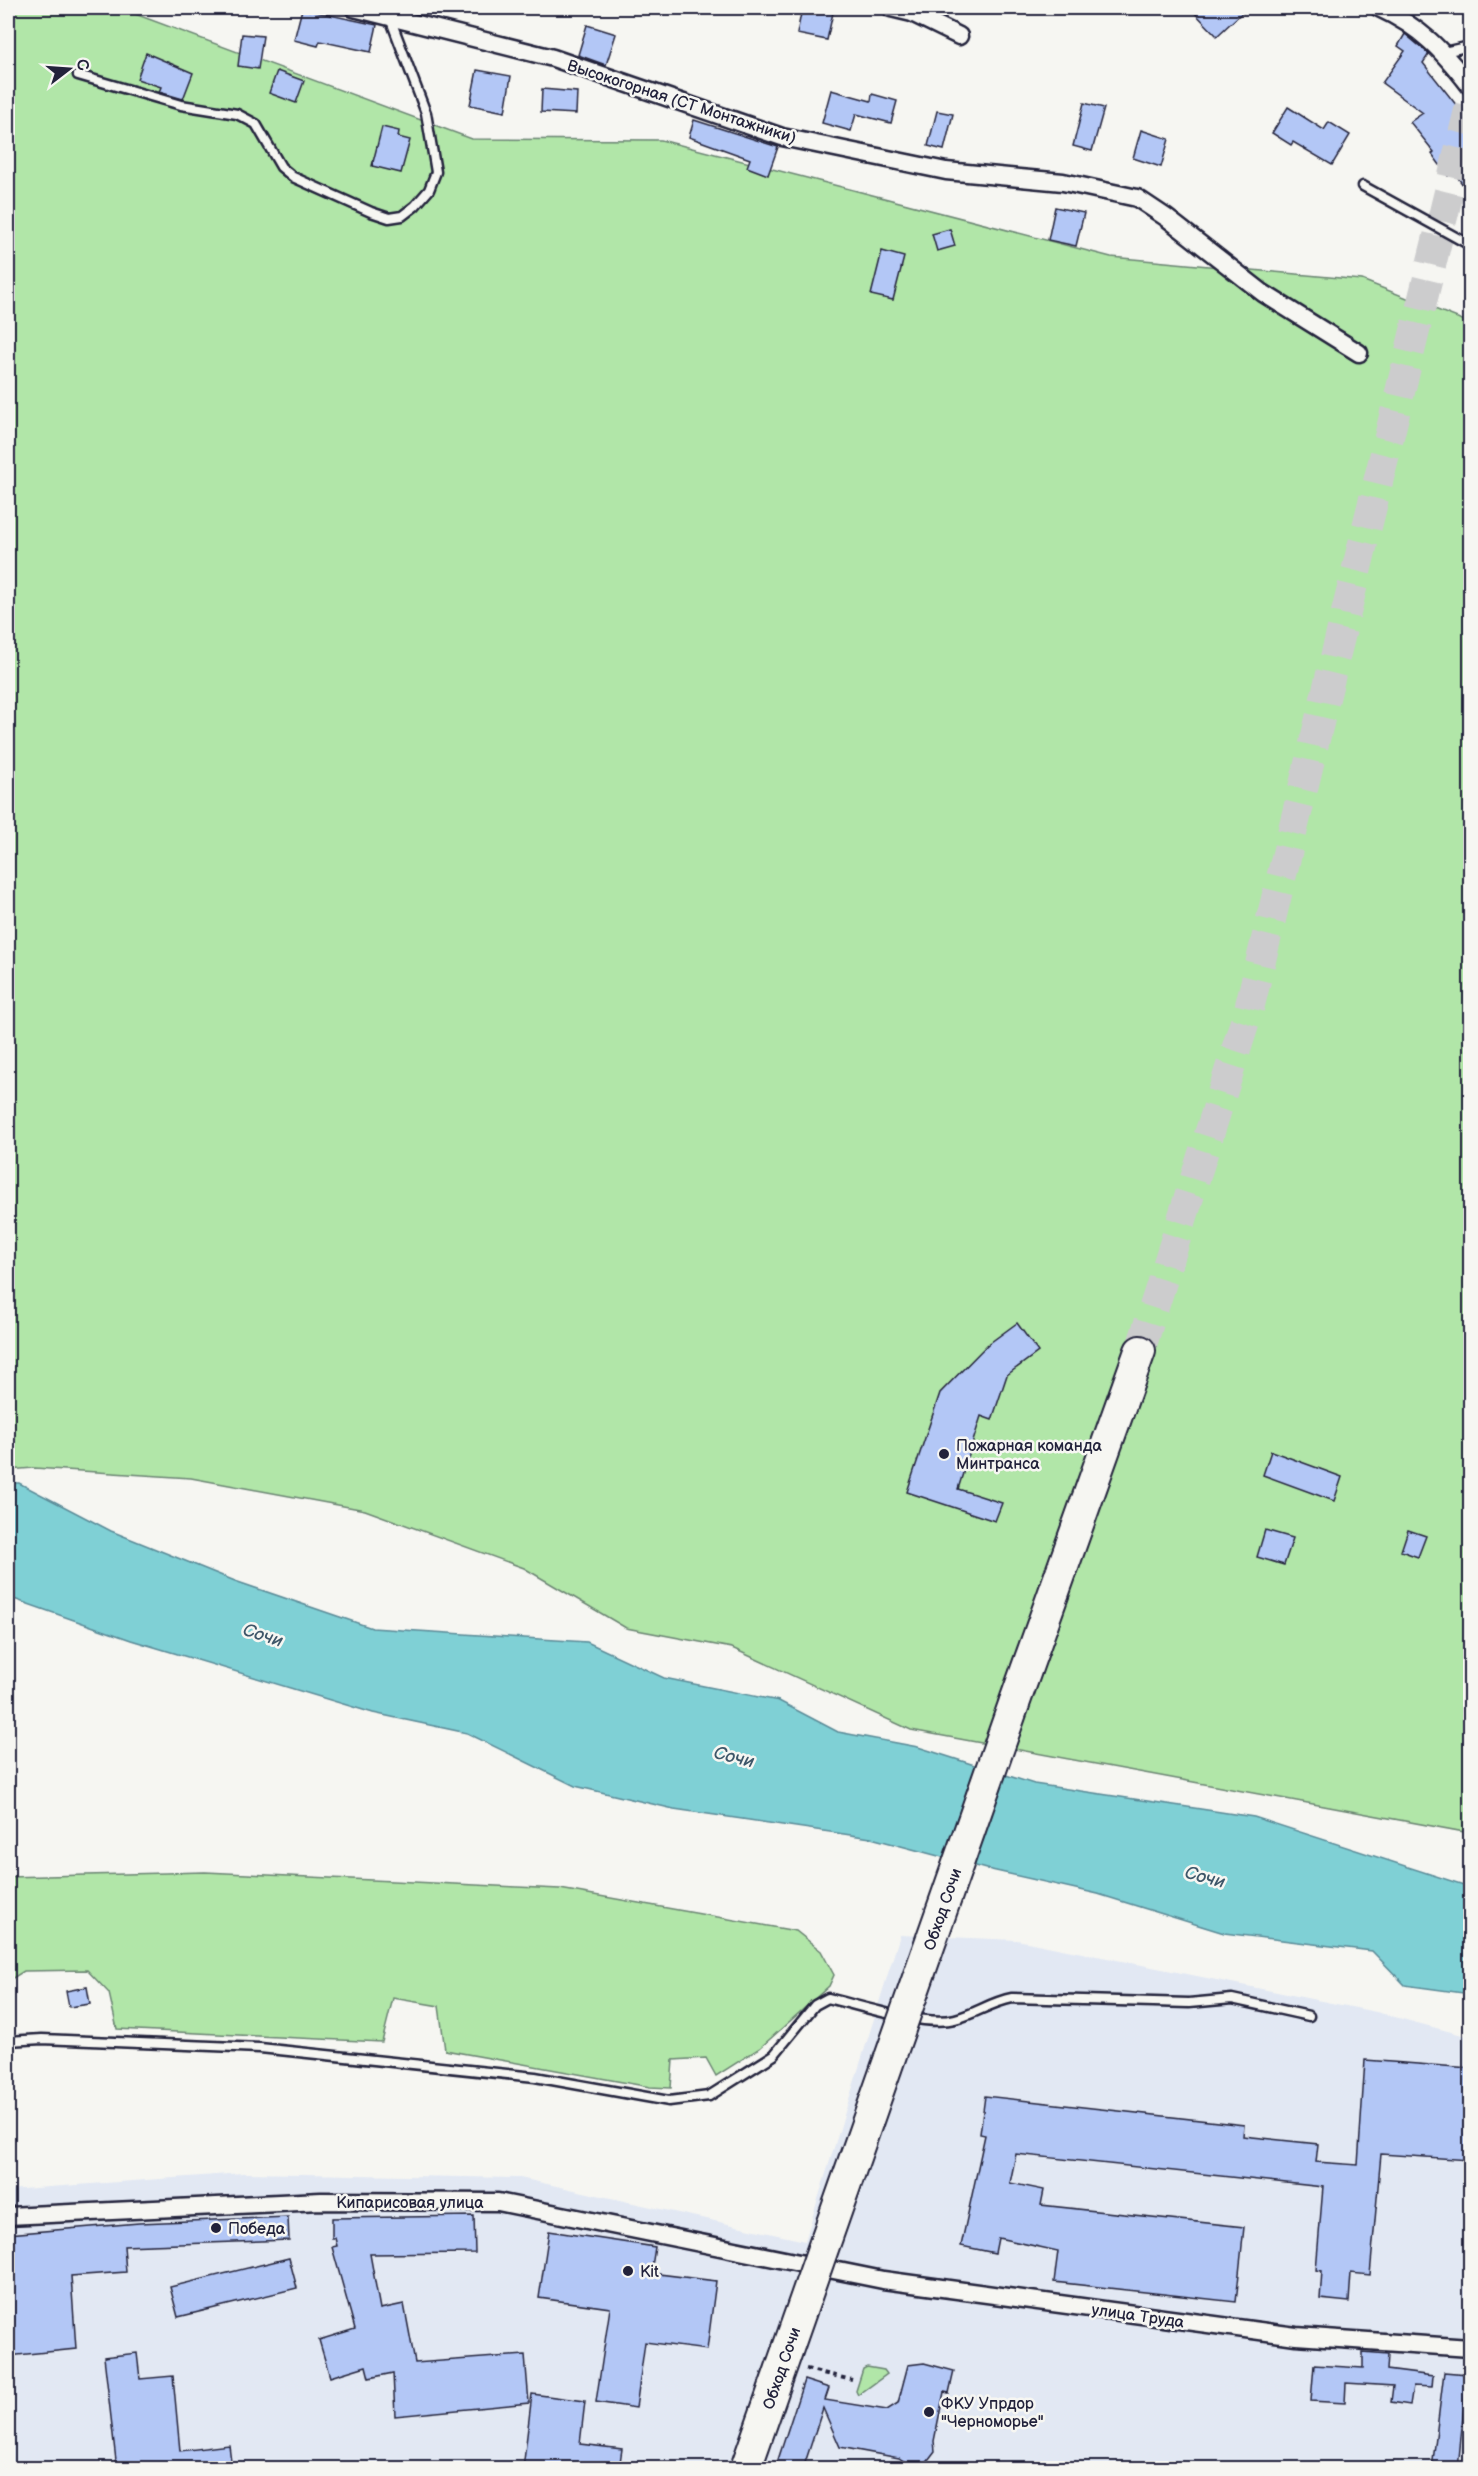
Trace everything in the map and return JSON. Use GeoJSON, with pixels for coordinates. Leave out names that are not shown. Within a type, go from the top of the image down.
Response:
{"type":"FeatureCollection","features":[{"type":"Feature","properties":{"kind":"highway","name":"Обход Сочи"},"geometry":{"type":"LineString","coordinates":[[746,2469],[1102,1453],[1140,1351]]}},
{"type":"Feature","properties":{"kind":"street","name":"Высокогорная (СТ Монтажники)"},"geometry":{"type":"LineString","coordinates":[[354,8],[553,58],[782,137],[946,171],[1063,182],[1137,198],[1167,218],[1263,293],[1359,353]]}},
{"type":"Feature","properties":{"kind":"street"},"geometry":{"type":"LineString","coordinates":[[891,8],[912,13],[959,36]]}},
{"type":"Feature","properties":{"kind":"street"},"geometry":{"type":"LineString","coordinates":[[1389,10],[1425,34],[1444,52],[1470,86]]}},
{"type":"Feature","properties":{"kind":"street","name":"Кипарисовая улица"},"geometry":{"type":"LineString","coordinates":[[8,2216],[321,2201],[498,2202],[807,2265]]}},
{"type":"Feature","properties":{"kind":"street","name":"улица Труда"},"geometry":{"type":"LineString","coordinates":[[807,2265],[930,2287],[1296,2336],[1470,2348]]}},
{"type":"Feature","properties":{"kind":"lane"},"geometry":{"type":"LineString","coordinates":[[78,75],[181,105],[237,114],[256,124],[281,166],[293,177],[370,212],[388,218],[402,216],[415,206],[429,190],[436,172],[426,113],[390,18]]}},
{"type":"Feature","properties":{"kind":"lane"},"geometry":{"type":"LineString","coordinates":[[1444,52],[1470,46]]}},
{"type":"Feature","properties":{"kind":"lane"},"geometry":{"type":"LineString","coordinates":[[1363,186],[1470,245]]}},
{"type":"Feature","properties":{"kind":"lane"},"geometry":{"type":"LineString","coordinates":[[8,2041],[42,2039],[260,2048],[535,2077],[669,2101],[709,2096],[728,2085],[774,2055],[815,2005],[828,1998],[935,2022],[956,2019],[995,2001],[1012,1998],[1189,2003],[1232,1999],[1309,2016]]}},
{"type":"Feature","properties":{"kind":"shaded area"},"geometry":{"type":"Polygon","coordinates":[[[900,1935],[1017,1940],[1376,2012],[1470,2037],[1470,2468],[8,2468],[8,2190],[243,2173],[520,2178],[805,2241],[900,1935]]]}},
{"type":"Feature","properties":{"kind":"green space"},"geometry":{"type":"Polygon","coordinates":[[[8,8],[119,8],[472,139],[661,140],[1111,257],[1362,280],[1470,323],[1470,1833],[911,1730],[732,1648],[626,1628],[524,1568],[365,1510],[191,1478],[34,1468],[8,1470],[8,8]]]}},
{"type":"Feature","properties":{"kind":"green space"},"geometry":{"type":"Polygon","coordinates":[[[205,1872],[560,1889],[796,1931],[821,1951],[834,1975],[829,1986],[760,2048],[716,2076],[706,2058],[673,2060],[671,2088],[650,2087],[445,2050],[439,2006],[393,1998],[382,2042],[117,2029],[109,1993],[87,1970],[24,1971],[8,1981],[8,1877],[205,1872]]]}},
{"type":"Feature","properties":{"kind":"green space"},"geometry":{"type":"Polygon","coordinates":[[[867,2367],[884,2370],[887,2374],[858,2395],[856,2391],[863,2369],[867,2367]]]}},
{"type":"Feature","properties":{"kind":"water","name":"Сочи"},"geometry":{"type":"Polygon","coordinates":[[[8,1483],[19,1483],[111,1531],[235,1581],[372,1628],[587,1642],[664,1678],[779,1701],[838,1732],[918,1747],[1034,1784],[1254,1817],[1470,1887],[1470,1994],[1405,1985],[1372,1951],[1224,1933],[1098,1894],[987,1869],[871,1838],[674,1809],[575,1786],[467,1733],[373,1713],[131,1640],[8,1597],[8,1483]]]}},
{"type":"Feature","properties":{"kind":"building"},"geometry":{"type":"Polygon","coordinates":[[[802,8],[834,8],[827,40],[797,34],[802,8]]]}},
{"type":"Feature","properties":{"kind":"building"},"geometry":{"type":"Polygon","coordinates":[[[1190,8],[1247,8],[1217,36],[1190,8]]]}},
{"type":"Feature","properties":{"kind":"building"},"geometry":{"type":"Polygon","coordinates":[[[302,9],[377,25],[371,52],[320,41],[318,46],[294,40],[302,9]]]}},
{"type":"Feature","properties":{"kind":"building"},"geometry":{"type":"Polygon","coordinates":[[[587,25],[616,34],[606,65],[578,55],[587,25]]]}},
{"type":"Feature","properties":{"kind":"building"},"geometry":{"type":"Polygon","coordinates":[[[242,34],[263,36],[258,69],[238,66],[242,34]]]}},
{"type":"Feature","properties":{"kind":"building"},"geometry":{"type":"Polygon","coordinates":[[[1405,34],[1429,54],[1423,63],[1461,111],[1459,113],[1470,129],[1470,195],[1454,172],[1448,176],[1432,154],[1434,152],[1410,122],[1423,113],[1382,83],[1405,51],[1398,46],[1405,34]]]}},
{"type":"Feature","properties":{"kind":"building"},"geometry":{"type":"Polygon","coordinates":[[[146,53],[193,73],[183,99],[159,92],[161,87],[137,79],[146,53]]]}},
{"type":"Feature","properties":{"kind":"building"},"geometry":{"type":"Polygon","coordinates":[[[477,70],[511,76],[505,112],[470,105],[477,70]]]}},
{"type":"Feature","properties":{"kind":"building"},"geometry":{"type":"Polygon","coordinates":[[[277,71],[304,81],[296,103],[269,93],[277,71]]]}},
{"type":"Feature","properties":{"kind":"building"},"geometry":{"type":"Polygon","coordinates":[[[542,89],[577,92],[576,114],[541,112],[542,89]]]}},
{"type":"Feature","properties":{"kind":"building"},"geometry":{"type":"Polygon","coordinates":[[[831,90],[871,101],[872,94],[897,101],[891,123],[856,114],[851,131],[822,123],[831,90]]]}},
{"type":"Feature","properties":{"kind":"building"},"geometry":{"type":"Polygon","coordinates":[[[1084,103],[1104,108],[1092,151],[1073,146],[1084,103]]]}},
{"type":"Feature","properties":{"kind":"building"},"geometry":{"type":"Polygon","coordinates":[[[1288,107],[1324,130],[1329,122],[1350,135],[1332,165],[1293,142],[1291,145],[1272,133],[1288,107]]]}},
{"type":"Feature","properties":{"kind":"building"},"geometry":{"type":"Polygon","coordinates":[[[937,111],[953,114],[944,150],[928,146],[937,111]]]}},
{"type":"Feature","properties":{"kind":"building"},"geometry":{"type":"Polygon","coordinates":[[[694,120],[778,147],[768,175],[747,167],[750,159],[689,137],[694,120]]]}},
{"type":"Feature","properties":{"kind":"building"},"geometry":{"type":"Polygon","coordinates":[[[382,127],[399,131],[398,137],[410,140],[401,173],[372,166],[382,127]]]}},
{"type":"Feature","properties":{"kind":"building"},"geometry":{"type":"Polygon","coordinates":[[[1141,130],[1169,139],[1161,167],[1133,158],[1141,130]]]}},
{"type":"Feature","properties":{"kind":"building"},"geometry":{"type":"Polygon","coordinates":[[[1055,207],[1084,213],[1076,246],[1048,240],[1055,207]]]}},
{"type":"Feature","properties":{"kind":"building"},"geometry":{"type":"Polygon","coordinates":[[[950,229],[955,246],[937,251],[932,234],[950,229]]]}},
{"type":"Feature","properties":{"kind":"building"},"geometry":{"type":"Polygon","coordinates":[[[882,251],[904,257],[893,300],[871,295],[882,251]]]}},
{"type":"Feature","properties":{"kind":"building","name":"Пожарная команда Минтранса"},"geometry":{"type":"Polygon","coordinates":[[[1017,1323],[1038,1352],[1007,1375],[992,1420],[981,1416],[958,1489],[1002,1503],[995,1521],[907,1492],[940,1393],[987,1345],[1017,1323]]]}},
{"type":"Feature","properties":{"kind":"building"},"geometry":{"type":"Polygon","coordinates":[[[1271,1451],[1342,1477],[1334,1501],[1263,1475],[1271,1451]]]}},
{"type":"Feature","properties":{"kind":"building"},"geometry":{"type":"Polygon","coordinates":[[[1265,1530],[1293,1538],[1284,1565],[1257,1557],[1265,1530]]]}},
{"type":"Feature","properties":{"kind":"building"},"geometry":{"type":"Polygon","coordinates":[[[1408,1530],[1426,1536],[1418,1557],[1401,1551],[1408,1530]]]}},
{"type":"Feature","properties":{"kind":"building"},"geometry":{"type":"Polygon","coordinates":[[[87,1987],[90,2004],[69,2007],[66,1991],[87,1987]]]}},
{"type":"Feature","properties":{"kind":"building"},"geometry":{"type":"Polygon","coordinates":[[[1365,2060],[1470,2068],[1470,2160],[1381,2154],[1370,2275],[1351,2273],[1349,2302],[1320,2299],[1322,2271],[1316,2270],[1323,2187],[1016,2154],[1010,2183],[1044,2190],[1041,2205],[1244,2227],[1236,2302],[1054,2282],[1058,2251],[998,2238],[995,2253],[961,2246],[985,2135],[980,2134],[985,2096],[1244,2125],[1243,2136],[1318,2144],[1316,2162],[1358,2165],[1365,2060]]]}},
{"type":"Feature","properties":{"kind":"building"},"geometry":{"type":"Polygon","coordinates":[[[474,2216],[475,2253],[370,2254],[380,2309],[404,2304],[415,2363],[525,2355],[529,2403],[395,2416],[393,2373],[369,2378],[366,2366],[330,2377],[319,2340],[355,2329],[332,2247],[337,2246],[335,2238],[332,2238],[332,2218],[474,2216]]]}},
{"type":"Feature","properties":{"kind":"building"},"geometry":{"type":"Polygon","coordinates":[[[288,2217],[289,2240],[124,2246],[126,2272],[71,2276],[76,2349],[8,2356],[8,2234],[139,2223],[288,2217]]]}},
{"type":"Feature","properties":{"kind":"building"},"geometry":{"type":"Polygon","coordinates":[[[549,2231],[655,2247],[651,2273],[716,2281],[707,2350],[645,2342],[636,2408],[596,2402],[610,2308],[539,2298],[549,2231]]]}},
{"type":"Feature","properties":{"kind":"building"},"geometry":{"type":"Polygon","coordinates":[[[289,2258],[297,2288],[178,2317],[170,2287],[289,2258]]]}},
{"type":"Feature","properties":{"kind":"building"},"geometry":{"type":"Polygon","coordinates":[[[1363,2352],[1388,2354],[1387,2370],[1433,2376],[1432,2387],[1413,2386],[1410,2405],[1391,2402],[1393,2386],[1346,2383],[1345,2403],[1311,2401],[1314,2365],[1363,2368],[1363,2352]]]}},
{"type":"Feature","properties":{"kind":"building"},"geometry":{"type":"Polygon","coordinates":[[[137,2353],[140,2379],[173,2376],[180,2451],[229,2445],[232,2469],[117,2469],[104,2357],[137,2353]]]}},
{"type":"Feature","properties":{"kind":"building"},"geometry":{"type":"Polygon","coordinates":[[[924,2363],[954,2371],[949,2393],[944,2392],[934,2441],[935,2451],[925,2464],[911,2466],[899,2458],[840,2447],[823,2408],[803,2469],[775,2469],[804,2380],[829,2388],[825,2400],[887,2410],[898,2403],[908,2365],[924,2363]]]}},
{"type":"Feature","properties":{"kind":"building"},"geometry":{"type":"Polygon","coordinates":[[[1444,2372],[1467,2374],[1458,2469],[1432,2469],[1444,2372]]]}},
{"type":"Feature","properties":{"kind":"building"},"geometry":{"type":"Polygon","coordinates":[[[532,2394],[585,2401],[580,2444],[622,2449],[619,2469],[523,2469],[532,2394]]]}},
{"type":"Feature","properties":{"kind":"tunnel"},"geometry":{"type":"LineString","coordinates":[[1140,1351],[1249,1009],[1470,106]]}},
{"type":"Feature","properties":{"kind":"place","name":"Пожарная команда Минтранса"},"geometry":{"type":"Point","coordinates":[944,1454]}},
{"type":"Feature","properties":{"kind":"place","name":"Победа"},"geometry":{"type":"Point","coordinates":[216,2228]}},
{"type":"Feature","properties":{"kind":"place","name":"Kit"},"geometry":{"type":"Point","coordinates":[628,2271]}},
{"type":"Feature","properties":{"kind":"place","name":"ФКУ Упрдор \"Черноморье\""},"geometry":{"type":"Point","coordinates":[929,2412]}}]}
